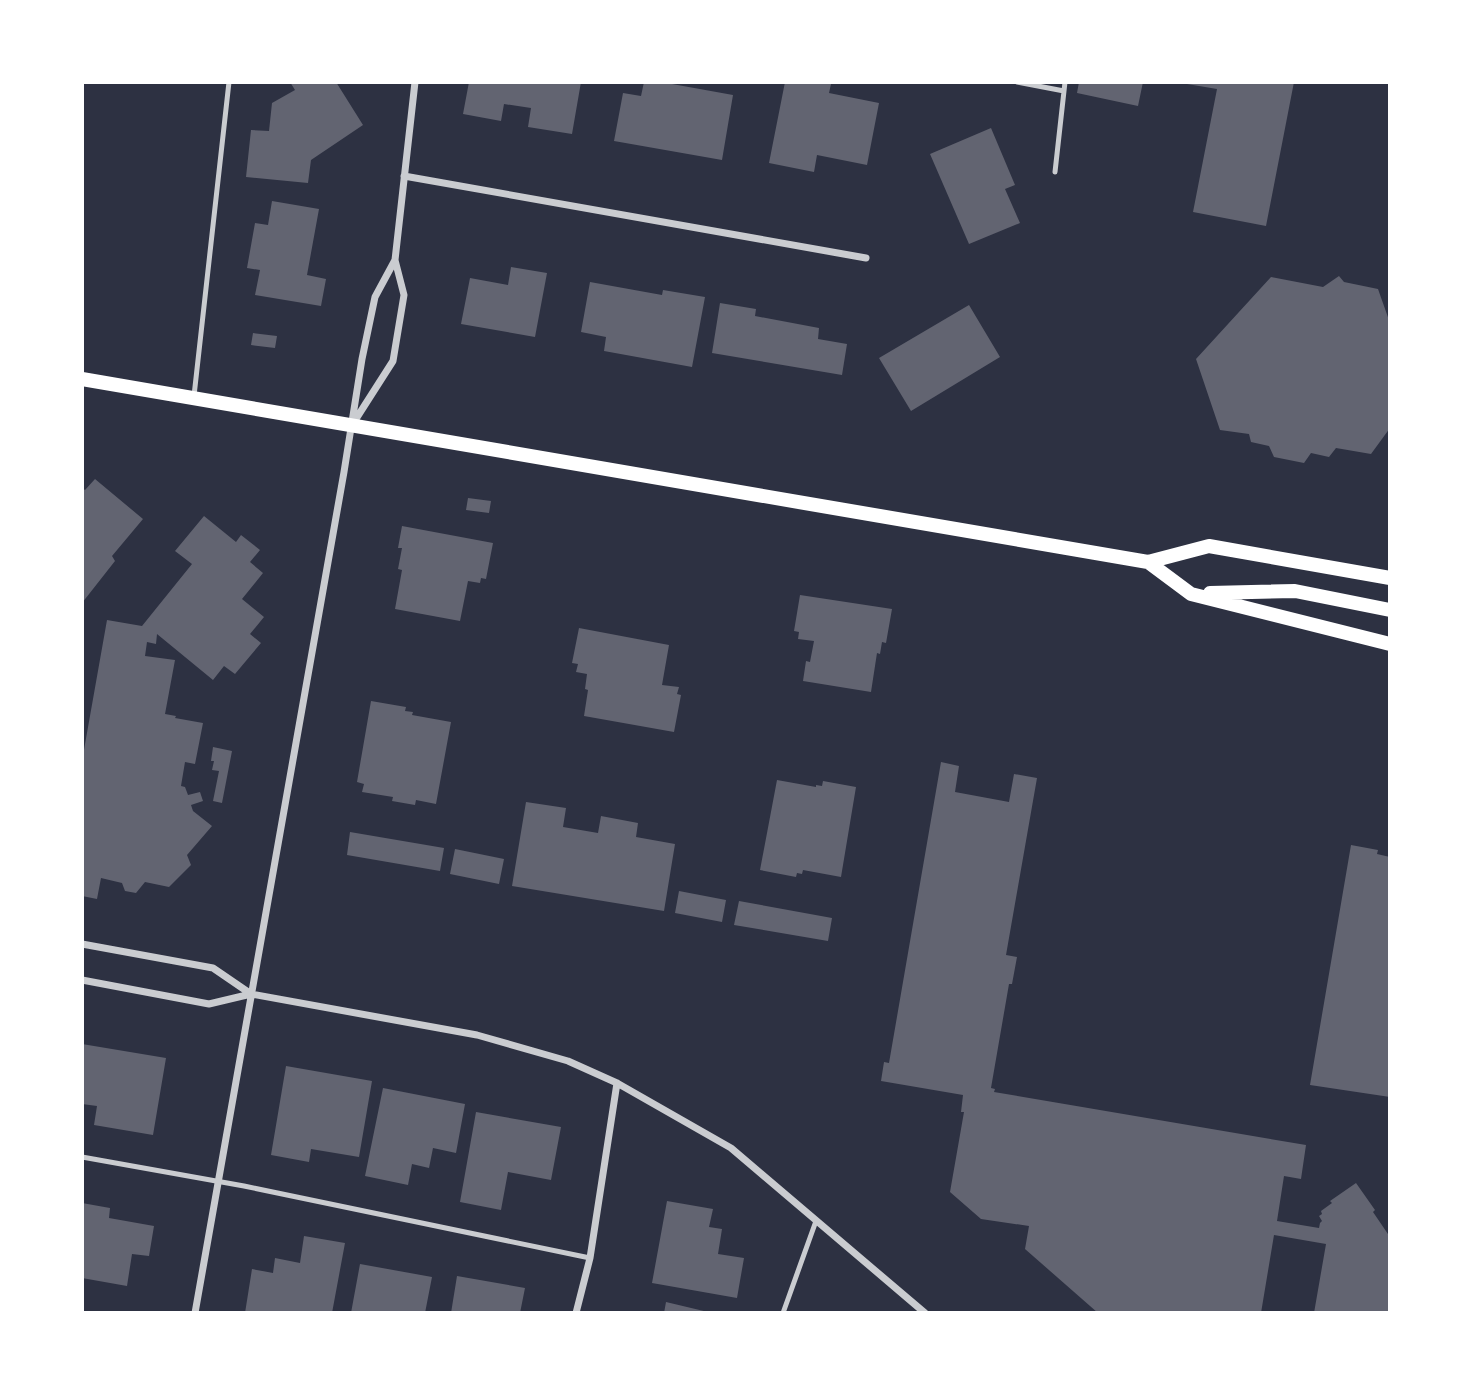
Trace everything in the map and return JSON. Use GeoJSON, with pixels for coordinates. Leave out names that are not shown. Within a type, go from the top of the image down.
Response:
{"type":"FeatureCollection","features":[{"type":"Feature","properties":{"kind":"main road"},"geometry":{"type":"LineString","coordinates":[[82,379],[1148,562],[1209,546],[1390,578]]}},
{"type":"Feature","properties":{"kind":"main road"},"geometry":{"type":"LineString","coordinates":[[1148,562],[1191,594],[1390,643]]}},
{"type":"Feature","properties":{"kind":"main road"},"geometry":{"type":"LineString","coordinates":[[1191,594],[1295,591],[1390,610]]}},
{"type":"Feature","properties":{"kind":"street"},"geometry":{"type":"LineString","coordinates":[[351,425],[393,361],[404,295],[395,260],[415,82]]}},
{"type":"Feature","properties":{"kind":"street"},"geometry":{"type":"LineString","coordinates":[[404,176],[866,258]]}},
{"type":"Feature","properties":{"kind":"street"},"geometry":{"type":"LineString","coordinates":[[195,1313],[362,361],[375,297],[395,260]]}},
{"type":"Feature","properties":{"kind":"street"},"geometry":{"type":"LineString","coordinates":[[82,944],[213,968],[251,994]]}},
{"type":"Feature","properties":{"kind":"street"},"geometry":{"type":"LineString","coordinates":[[82,980],[209,1004],[251,994],[477,1035],[568,1061],[617,1083],[731,1148],[925,1313]]}},
{"type":"Feature","properties":{"kind":"street"},"geometry":{"type":"LineString","coordinates":[[576,1313],[590,1258],[617,1083]]}},
{"type":"Feature","properties":{"kind":"lane"},"geometry":{"type":"LineString","coordinates":[[194,399],[229,82]]}},
{"type":"Feature","properties":{"kind":"lane"},"geometry":{"type":"LineString","coordinates":[[1017,82],[1064,91]]}},
{"type":"Feature","properties":{"kind":"lane"},"geometry":{"type":"LineString","coordinates":[[1055,172],[1065,82]]}},
{"type":"Feature","properties":{"kind":"lane"},"geometry":{"type":"LineString","coordinates":[[82,1157],[218,1181],[590,1258]]}},
{"type":"Feature","properties":{"kind":"lane"},"geometry":{"type":"LineString","coordinates":[[783,1313],[816,1221]]}},
{"type":"Feature","properties":{"kind":"building"},"geometry":{"type":"Polygon","coordinates":[[[290,82],[336,82],[363,125],[311,160],[308,183],[246,177],[251,130],[269,131],[272,103],[295,90],[290,82]]]}},
{"type":"Feature","properties":{"kind":"building"},"geometry":{"type":"Polygon","coordinates":[[[469,82],[581,82],[572,134],[528,127],[531,108],[504,104],[501,121],[463,114],[469,82]]]}},
{"type":"Feature","properties":{"kind":"building"},"geometry":{"type":"Polygon","coordinates":[[[644,82],[661,82],[733,95],[722,160],[614,141],[623,93],[641,96],[644,82]]]}},
{"type":"Feature","properties":{"kind":"building"},"geometry":{"type":"Polygon","coordinates":[[[785,82],[831,84],[829,93],[879,103],[867,165],[817,155],[814,172],[769,163],[785,82]]]}},
{"type":"Feature","properties":{"kind":"building"},"geometry":{"type":"Polygon","coordinates":[[[1079,82],[1143,82],[1138,106],[1077,93],[1079,82]]]}},
{"type":"Feature","properties":{"kind":"building"},"geometry":{"type":"Polygon","coordinates":[[[1187,82],[1294,82],[1266,226],[1193,212],[1217,89],[1187,82]]]}},
{"type":"Feature","properties":{"kind":"building"},"geometry":{"type":"Polygon","coordinates":[[[991,128],[1015,185],[1005,189],[1020,223],[969,244],[930,154],[991,128]]]}},
{"type":"Feature","properties":{"kind":"building"},"geometry":{"type":"Polygon","coordinates":[[[272,201],[319,209],[307,275],[326,279],[321,306],[255,295],[260,270],[247,268],[255,223],[268,225],[272,201]]]}},
{"type":"Feature","properties":{"kind":"building"},"geometry":{"type":"Polygon","coordinates":[[[511,267],[547,273],[535,337],[461,324],[470,278],[508,285],[511,267]]]}},
{"type":"Feature","properties":{"kind":"building"},"geometry":{"type":"Polygon","coordinates":[[[1339,276],[1344,282],[1378,289],[1390,323],[1390,428],[1371,454],[1336,448],[1329,457],[1311,453],[1304,463],[1274,457],[1269,446],[1251,442],[1249,434],[1220,430],[1196,359],[1271,277],[1323,287],[1339,276]]]}},
{"type":"Feature","properties":{"kind":"building"},"geometry":{"type":"Polygon","coordinates":[[[590,282],[662,295],[663,290],[705,297],[692,367],[604,351],[606,337],[581,332],[590,282]]]}},
{"type":"Feature","properties":{"kind":"building"},"geometry":{"type":"Polygon","coordinates":[[[720,303],[756,309],[755,316],[819,328],[818,339],[847,344],[842,375],[712,353],[720,303]]]}},
{"type":"Feature","properties":{"kind":"building"},"geometry":{"type":"Polygon","coordinates":[[[969,305],[1000,357],[911,411],[879,358],[969,305]]]}},
{"type":"Feature","properties":{"kind":"building"},"geometry":{"type":"Polygon","coordinates":[[[253,333],[277,336],[275,348],[251,345],[253,333]]]}},
{"type":"Feature","properties":{"kind":"building"},"geometry":{"type":"Polygon","coordinates":[[[95,479],[143,519],[112,556],[115,561],[82,603],[82,488],[85,490],[95,479]]]}},
{"type":"Feature","properties":{"kind":"building"},"geometry":{"type":"Polygon","coordinates":[[[468,498],[491,501],[489,513],[466,510],[468,498]]]}},
{"type":"Feature","properties":{"kind":"building"},"geometry":{"type":"Polygon","coordinates":[[[204,516],[236,542],[241,535],[260,550],[250,562],[263,573],[242,599],[264,617],[250,634],[261,643],[235,674],[224,666],[213,680],[157,634],[156,644],[147,642],[145,656],[175,660],[165,714],[203,723],[195,764],[185,762],[181,786],[185,787],[188,795],[200,792],[203,801],[191,805],[193,811],[212,826],[187,855],[191,865],[169,887],[145,882],[136,893],[125,891],[122,883],[101,878],[97,899],[82,896],[82,761],[107,620],[142,626],[192,564],[175,551],[204,516]]]}},
{"type":"Feature","properties":{"kind":"building"},"geometry":{"type":"Polygon","coordinates":[[[402,526],[493,543],[486,579],[481,578],[480,583],[468,581],[460,621],[395,609],[402,570],[398,569],[402,548],[398,548],[402,526]]]}},
{"type":"Feature","properties":{"kind":"building"},"geometry":{"type":"Polygon","coordinates":[[[800,595],[892,609],[886,643],[882,642],[880,654],[877,653],[871,692],[803,681],[806,661],[810,662],[814,641],[798,639],[799,632],[794,631],[800,595]]]}},
{"type":"Feature","properties":{"kind":"building"},"geometry":{"type":"Polygon","coordinates":[[[579,628],[669,645],[662,685],[679,687],[677,694],[681,695],[674,732],[584,716],[588,690],[585,689],[587,674],[576,672],[578,664],[572,663],[579,628]]]}},
{"type":"Feature","properties":{"kind":"building"},"geometry":{"type":"Polygon","coordinates":[[[371,701],[406,707],[405,711],[413,712],[412,715],[451,722],[436,804],[416,800],[415,805],[392,801],[393,797],[362,792],[364,784],[357,782],[371,701]]]}},
{"type":"Feature","properties":{"kind":"building"},"geometry":{"type":"Polygon","coordinates":[[[213,747],[232,751],[222,803],[213,801],[219,771],[212,770],[213,747]]]}},
{"type":"Feature","properties":{"kind":"building"},"geometry":{"type":"Polygon","coordinates":[[[941,762],[959,766],[955,792],[1009,802],[1014,774],[1037,778],[1006,955],[1017,957],[1012,984],[1009,984],[991,1088],[995,1089],[994,1092],[1306,1145],[1301,1179],[1284,1176],[1277,1221],[1319,1228],[1322,1221],[1319,1216],[1321,1211],[1332,1203],[1330,1201],[1356,1183],[1390,1237],[1390,1313],[1314,1313],[1326,1244],[1274,1235],[1261,1313],[1098,1313],[1025,1249],[1029,1226],[981,1219],[950,1192],[964,1112],[961,1112],[963,1095],[881,1081],[884,1062],[889,1063],[941,762]]]}},
{"type":"Feature","properties":{"kind":"building"},"geometry":{"type":"Polygon","coordinates":[[[777,780],[816,787],[822,786],[823,781],[856,787],[841,877],[803,870],[802,874],[797,873],[796,877],[760,870],[777,780]]]}},
{"type":"Feature","properties":{"kind":"building"},"geometry":{"type":"Polygon","coordinates":[[[526,802],[566,808],[563,827],[598,833],[601,816],[638,823],[636,837],[675,844],[664,911],[512,886],[526,802]]]}},
{"type":"Feature","properties":{"kind":"building"},"geometry":{"type":"Polygon","coordinates":[[[350,832],[444,848],[440,871],[347,855],[350,832]]]}},
{"type":"Feature","properties":{"kind":"building"},"geometry":{"type":"Polygon","coordinates":[[[1351,845],[1378,850],[1377,854],[1390,857],[1390,1097],[1310,1085],[1351,845]]]}},
{"type":"Feature","properties":{"kind":"building"},"geometry":{"type":"Polygon","coordinates":[[[455,849],[504,859],[499,884],[450,874],[455,849]]]}},
{"type":"Feature","properties":{"kind":"building"},"geometry":{"type":"Polygon","coordinates":[[[679,891],[726,900],[722,922],[675,913],[679,891]]]}},
{"type":"Feature","properties":{"kind":"building"},"geometry":{"type":"Polygon","coordinates":[[[739,901],[832,918],[828,941],[734,925],[739,901]]]}},
{"type":"Feature","properties":{"kind":"building"},"geometry":{"type":"Polygon","coordinates":[[[82,1044],[166,1058],[153,1135],[94,1125],[97,1106],[82,1104],[82,1044]]]}},
{"type":"Feature","properties":{"kind":"building"},"geometry":{"type":"Polygon","coordinates":[[[286,1066],[372,1081],[359,1157],[311,1149],[309,1162],[271,1155],[286,1066]]]}},
{"type":"Feature","properties":{"kind":"building"},"geometry":{"type":"Polygon","coordinates":[[[383,1088],[465,1104],[456,1153],[433,1148],[429,1168],[412,1164],[408,1185],[365,1176],[383,1088]]]}},
{"type":"Feature","properties":{"kind":"building"},"geometry":{"type":"Polygon","coordinates":[[[476,1112],[561,1127],[551,1180],[508,1172],[501,1210],[460,1202],[476,1112]]]}},
{"type":"Feature","properties":{"kind":"building"},"geometry":{"type":"Polygon","coordinates":[[[667,1201],[713,1209],[709,1227],[722,1229],[718,1254],[744,1258],[737,1298],[652,1283],[667,1201]]]}},
{"type":"Feature","properties":{"kind":"building"},"geometry":{"type":"Polygon","coordinates":[[[82,1203],[110,1208],[109,1218],[154,1226],[149,1256],[132,1254],[127,1286],[82,1278],[82,1203]]]}},
{"type":"Feature","properties":{"kind":"building"},"geometry":{"type":"Polygon","coordinates":[[[304,1236],[345,1243],[332,1313],[245,1313],[252,1269],[273,1273],[275,1258],[300,1263],[304,1236]]]}},
{"type":"Feature","properties":{"kind":"building"},"geometry":{"type":"Polygon","coordinates":[[[360,1264],[432,1277],[425,1313],[351,1313],[360,1264]]]}},
{"type":"Feature","properties":{"kind":"building"},"geometry":{"type":"Polygon","coordinates":[[[457,1276],[525,1288],[520,1313],[451,1313],[457,1276]]]}},
{"type":"Feature","properties":{"kind":"building"},"geometry":{"type":"Polygon","coordinates":[[[666,1302],[708,1312],[708,1313],[664,1313],[666,1302]]]}}]}
